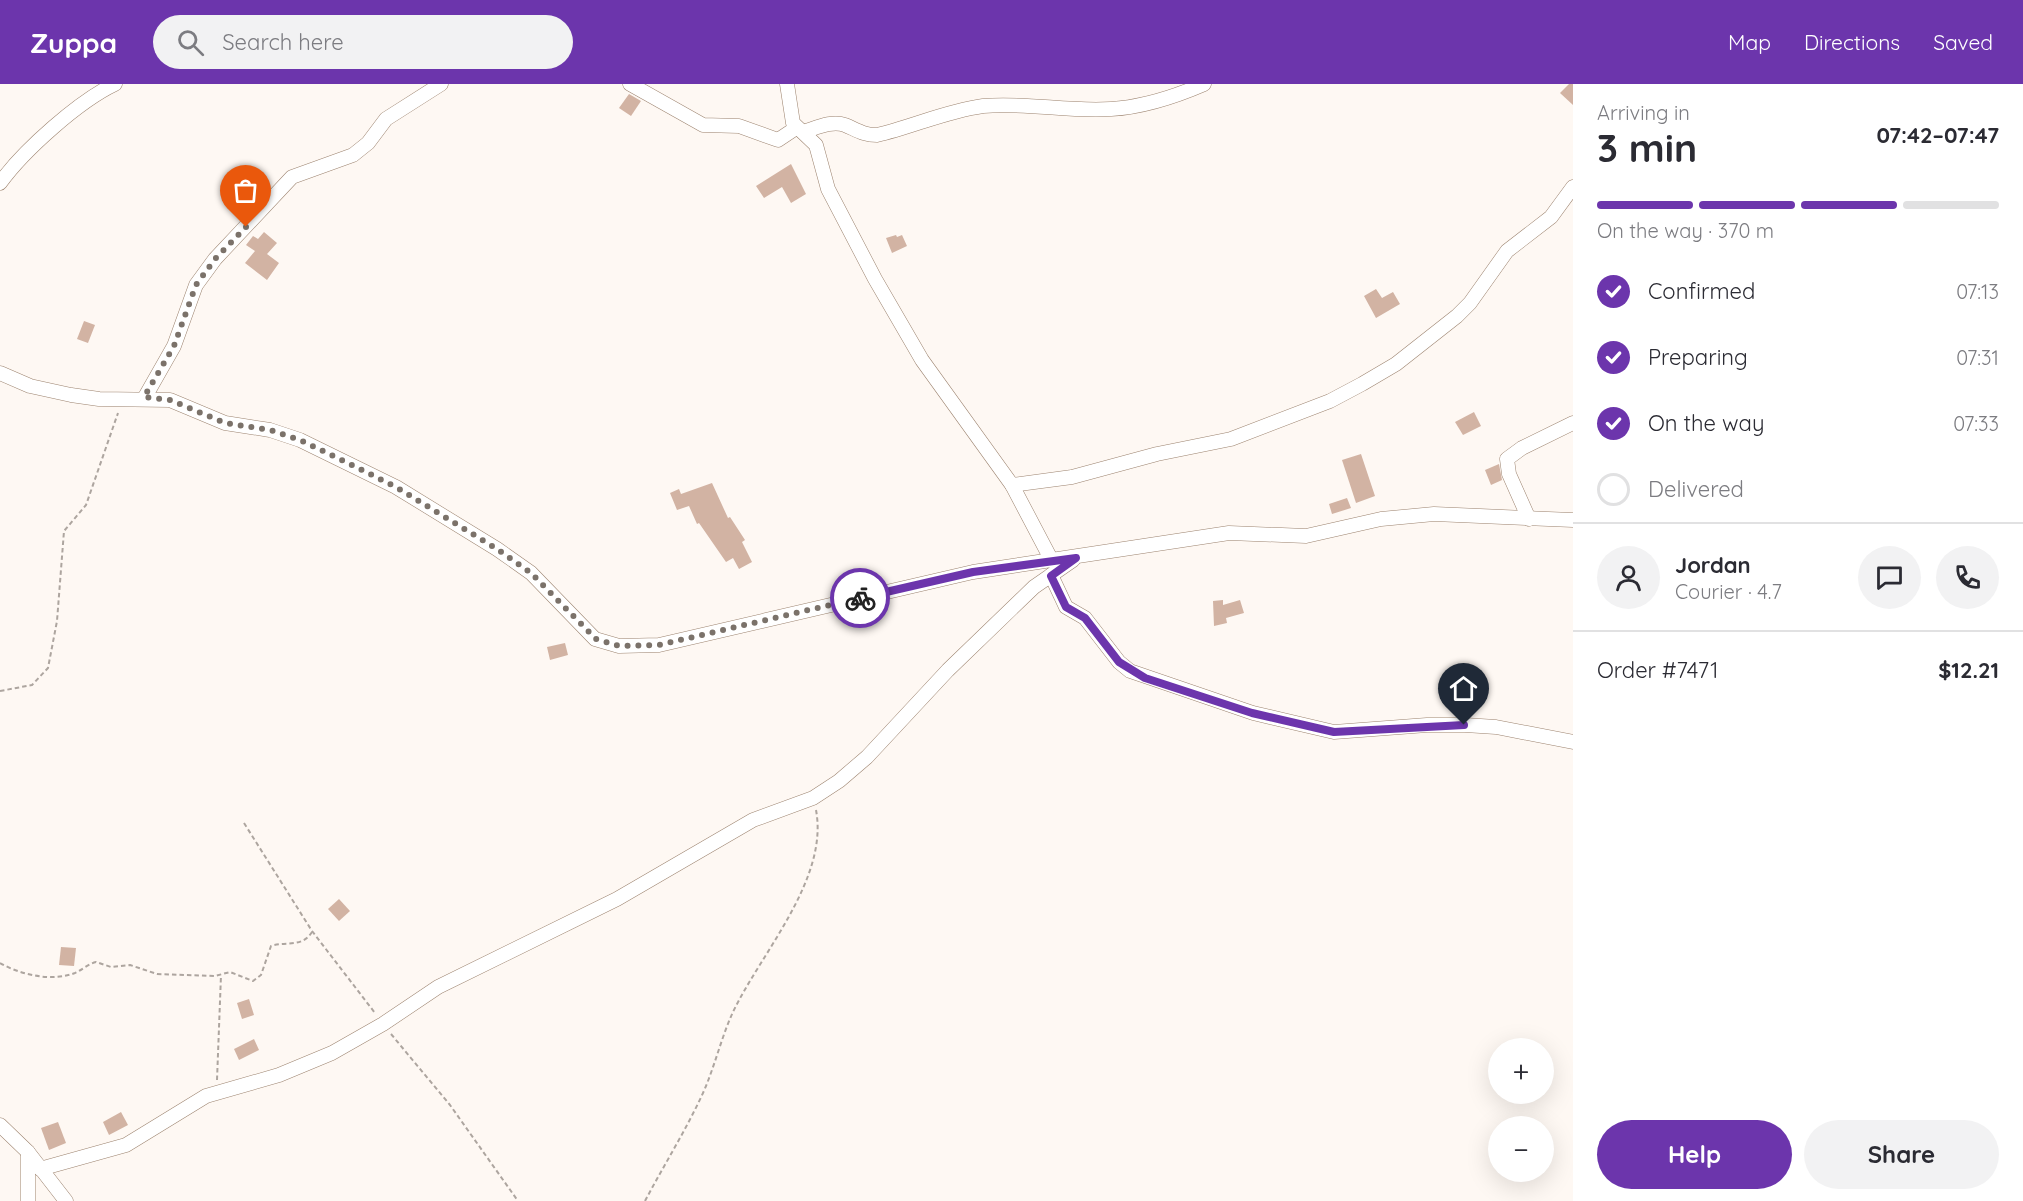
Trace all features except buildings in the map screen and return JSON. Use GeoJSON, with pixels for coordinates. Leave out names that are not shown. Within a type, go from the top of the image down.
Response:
{"type":"FeatureCollection","features":[{"type":"Feature","properties":{"kind":"street"},"geometry":{"type":"LineString","coordinates":[[0,183],[36,144],[92,97],[115,84]]}},
{"type":"Feature","properties":{"kind":"street"},"geometry":{"type":"LineString","coordinates":[[144,397],[174,346],[196,285],[215,259],[292,177],[353,155],[368,143],[386,119],[441,84]]}},
{"type":"Feature","properties":{"kind":"street"},"geometry":{"type":"LineString","coordinates":[[630,84],[703,125],[739,126],[778,140],[799,130],[834,123],[845,125],[864,135],[876,135],[960,110],[984,106],[1024,105],[1080,109],[1137,106],[1162,100],[1204,84]]}},
{"type":"Feature","properties":{"kind":"street"},"geometry":{"type":"LineString","coordinates":[[787,84],[799,130],[816,145],[828,189],[910,342],[1012,485],[1052,561]]}},
{"type":"Feature","properties":{"kind":"street"},"geometry":{"type":"LineString","coordinates":[[1012,485],[1072,477],[1157,454],[1231,439],[1330,401],[1396,364],[1457,316],[1470,303],[1507,251],[1551,217],[1573,187]]}},
{"type":"Feature","properties":{"kind":"street"},"geometry":{"type":"LineString","coordinates":[[0,373],[41,389],[99,399],[144,397],[170,400],[225,423],[270,430],[300,440],[386,482],[497,549],[531,573],[596,639],[619,646],[659,645],[973,572],[1229,533],[1306,536],[1408,515],[1434,514],[1573,520]]}},
{"type":"Feature","properties":{"kind":"street"},"geometry":{"type":"LineString","coordinates":[[1529,519],[1509,474],[1507,459],[1522,448],[1573,423]]}},
{"type":"Feature","properties":{"kind":"street"},"geometry":{"type":"LineString","coordinates":[[40,1169],[126,1145],[185,1107],[216,1092],[279,1075],[332,1053],[383,1024],[438,987],[617,899],[753,820],[813,798],[839,781],[867,757],[984,635],[1034,587],[1076,558]]}},
{"type":"Feature","properties":{"kind":"street"},"geometry":{"type":"LineString","coordinates":[[1051,576],[1066,607],[1085,618],[1119,662],[1130,671],[1252,713],[1334,732],[1464,725],[1496,727],[1573,742]]}},
{"type":"Feature","properties":{"kind":"street"},"geometry":{"type":"LineString","coordinates":[[0,1125],[28,1152],[66,1201]]}},
{"type":"Feature","properties":{"kind":"street"},"geometry":{"type":"LineString","coordinates":[[28,1152],[28,1201]]}},
{"type":"Feature","properties":{"kind":"path"},"geometry":{"type":"LineString","coordinates":[[0,691],[32,686],[48,668],[57,621],[64,531],[86,505],[123,399]]}},
{"type":"Feature","properties":{"kind":"path"},"geometry":{"type":"LineString","coordinates":[[645,1201],[703,1092],[734,1010],[771,947],[811,864],[818,832],[813,798]]}},
{"type":"Feature","properties":{"kind":"path"},"geometry":{"type":"LineString","coordinates":[[244,823],[312,931],[383,1024],[450,1106],[518,1201]]}},
{"type":"Feature","properties":{"kind":"path"},"geometry":{"type":"LineString","coordinates":[[0,963],[16,971],[43,976],[71,974],[96,962],[111,967],[130,965],[157,974],[221,975],[230,972],[249,981],[257,979],[263,970],[271,946],[298,943],[308,938],[312,931]]}},
{"type":"Feature","properties":{"kind":"path"},"geometry":{"type":"LineString","coordinates":[[216,1092],[221,1020],[221,975]]}},
{"type":"Feature","properties":{"kind":"way so far"},"geometry":{"type":"LineString","coordinates":[[246,227],[215,259],[196,285],[189,298],[174,346],[144,397],[160,397],[225,423],[270,430],[300,440],[396,487],[465,528],[531,573],[567,608],[585,630],[605,643],[638,647],[659,645],[860,598]]}},
{"type":"Feature","properties":{"kind":"route"},"geometry":{"type":"LineString","coordinates":[[860,598],[973,572],[1076,558],[1051,576],[1066,607],[1085,618],[1119,662],[1130,671],[1145,678],[1252,713],[1334,732],[1361,732],[1427,725],[1464,725]]}}]}
